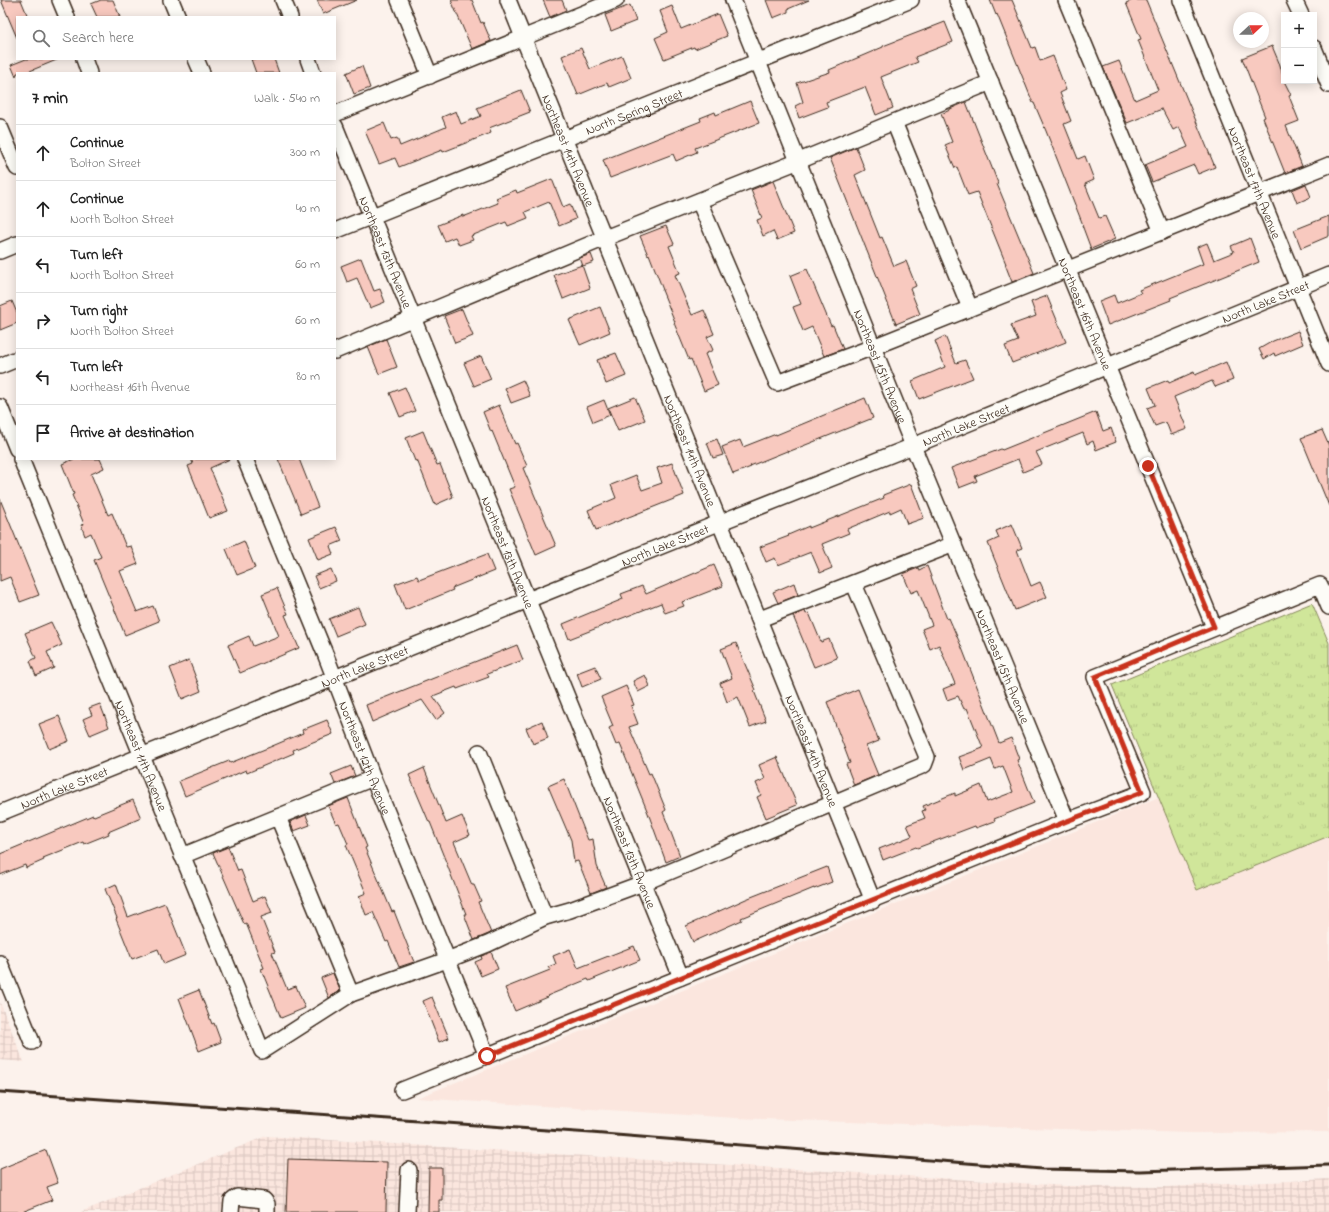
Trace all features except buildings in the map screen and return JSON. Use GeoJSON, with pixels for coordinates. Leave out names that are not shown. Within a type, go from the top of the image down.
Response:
{"type":"FeatureCollection","features":[{"type":"Feature","properties":{"kind":"street"},"geometry":{"type":"LineString","coordinates":[[60,0],[67,16]]}},
{"type":"Feature","properties":{"kind":"street"},"geometry":{"type":"LineString","coordinates":[[171,0],[178,16]]}},
{"type":"Feature","properties":{"kind":"street"},"geometry":{"type":"LineString","coordinates":[[284,0],[290,16]]}},
{"type":"Feature","properties":{"kind":"street"},"geometry":{"type":"LineString","coordinates":[[399,0],[430,76]]}},
{"type":"Feature","properties":{"kind":"street","name":"Northeast 14th Avenue"},"geometry":{"type":"LineString","coordinates":[[508,0],[874,900]]}},
{"type":"Feature","properties":{"kind":"street"},"geometry":{"type":"LineString","coordinates":[[336,114],[616,0]]}},
{"type":"Feature","properties":{"kind":"street","name":"Northeast 15th Avenue"},"geometry":{"type":"LineString","coordinates":[[733,0],[913,446],[1067,821]]}},
{"type":"Feature","properties":{"kind":"street","name":"North Spring Street"},"geometry":{"type":"LineString","coordinates":[[336,231],[911,0]]}},
{"type":"Feature","properties":{"kind":"street","name":"Northeast 16th Avenue"},"geometry":{"type":"LineString","coordinates":[[957,0],[1214,627]]}},
{"type":"Feature","properties":{"kind":"street"},"geometry":{"type":"LineString","coordinates":[[1066,0],[1162,232]]}},
{"type":"Feature","properties":{"kind":"street","name":"Northeast 17th Avenue"},"geometry":{"type":"LineString","coordinates":[[1181,0],[1329,364]]}},
{"type":"Feature","properties":{"kind":"street"},"geometry":{"type":"LineString","coordinates":[[1294,0],[1299,12]]}},
{"type":"Feature","properties":{"kind":"street"},"geometry":{"type":"LineString","coordinates":[[1317,55],[1329,85]]}},
{"type":"Feature","properties":{"kind":"street"},"geometry":{"type":"LineString","coordinates":[[84,60],[89,72]]}},
{"type":"Feature","properties":{"kind":"street"},"geometry":{"type":"LineString","coordinates":[[196,60],[202,72]]}},
{"type":"Feature","properties":{"kind":"street"},"geometry":{"type":"LineString","coordinates":[[308,60],[313,72]]}},
{"type":"Feature","properties":{"kind":"street"},"geometry":{"type":"LineString","coordinates":[[336,351],[605,238],[991,82]]}},
{"type":"Feature","properties":{"kind":"street"},"geometry":{"type":"LineString","coordinates":[[894,122],[970,308]]}},
{"type":"Feature","properties":{"kind":"street"},"geometry":{"type":"LineString","coordinates":[[0,127],[16,166]]}},
{"type":"Feature","properties":{"kind":"street","name":"Northeast 13th Avenue"},"geometry":{"type":"LineString","coordinates":[[336,128],[681,977]]}},
{"type":"Feature","properties":{"kind":"street"},"geometry":{"type":"LineString","coordinates":[[699,201],[778,383],[1067,270],[1329,165]]}},
{"type":"Feature","properties":{"kind":"street"},"geometry":{"type":"LineString","coordinates":[[0,251],[16,244]]}},
{"type":"Feature","properties":{"kind":"street","name":"North Lake Street"},"geometry":{"type":"LineString","coordinates":[[0,813],[913,446],[1329,275]]}},
{"type":"Feature","properties":{"kind":"street"},"geometry":{"type":"LineString","coordinates":[[0,366],[16,359]]}},
{"type":"Feature","properties":{"kind":"street"},"geometry":{"type":"LineString","coordinates":[[0,407],[16,447]]}},
{"type":"Feature","properties":{"kind":"street","name":"Northeast 11th Avenue"},"geometry":{"type":"LineString","coordinates":[[21,460],[262,1051],[351,994]]}},
{"type":"Feature","properties":{"kind":"street","name":"Northeast 12th Avenue"},"geometry":{"type":"LineString","coordinates":[[245,460],[373,778],[487,1056]]}},
{"type":"Feature","properties":{"kind":"street"},"geometry":{"type":"LineString","coordinates":[[760,619],[854,584],[954,544]]}},
{"type":"Feature","properties":{"kind":"street"},"geometry":{"type":"LineString","coordinates":[[278,817],[351,994],[488,944],[545,917],[570,910],[643,883],[924,765],[927,757],[854,584]]}},
{"type":"Feature","properties":{"kind":"street"},"geometry":{"type":"LineString","coordinates":[[402,1090],[1142,792],[1095,677],[1214,627],[1320,585],[1329,607]]}},
{"type":"Feature","properties":{"kind":"street"},"geometry":{"type":"LineString","coordinates":[[478,752],[545,917]]}},
{"type":"Feature","properties":{"kind":"street"},"geometry":{"type":"LineString","coordinates":[[182,856],[373,778]]}},
{"type":"Feature","properties":{"kind":"street"},"geometry":{"type":"LineString","coordinates":[[0,963],[32,1042]]}},
{"type":"Feature","properties":{"kind":"street"},"geometry":{"type":"LineString","coordinates":[[408,1212],[409,1170]]}},
{"type":"Feature","properties":{"kind":"street"},"geometry":{"type":"LineString","coordinates":[[231,1212],[232,1201],[237,1197],[264,1200],[267,1204],[267,1212]]}},
{"type":"Feature","properties":{"kind":"shaded area"},"geometry":{"type":"Polygon","coordinates":[[[1329,727],[1329,1132],[1191,1133],[736,1118],[417,1098],[1159,797],[1329,727]]]}},
{"type":"Feature","properties":{"kind":"shaded area"},"geometry":{"type":"Polygon","coordinates":[[[0,1002],[24,1062],[0,1060],[0,1002]]]}},
{"type":"Feature","properties":{"kind":"shaded area"},"geometry":{"type":"Polygon","coordinates":[[[266,1136],[1067,1186],[1166,1187],[1329,1179],[1329,1212],[81,1212],[266,1136]]]}},
{"type":"Feature","properties":{"kind":"green space"},"geometry":{"type":"Polygon","coordinates":[[[1312,603],[1329,643],[1329,836],[1197,890],[1112,685],[1312,603]]]}},
{"type":"Feature","properties":{"kind":"railway"},"geometry":{"type":"LineString","coordinates":[[0,1092],[591,1133],[1042,1169],[1140,1171],[1329,1165]]}},
{"type":"Feature","properties":{"kind":"route"},"geometry":{"type":"LineString","coordinates":[[487,1056],[1142,792],[1095,677],[1214,627],[1148,466]]}}]}
